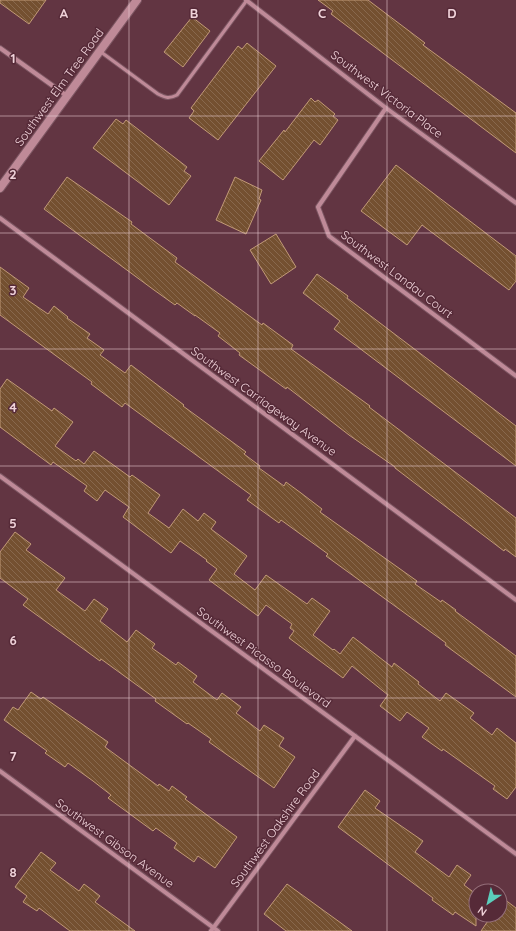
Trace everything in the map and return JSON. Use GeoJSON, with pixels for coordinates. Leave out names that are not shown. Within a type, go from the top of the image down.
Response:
{"type":"FeatureCollection","features":[{"type":"Feature","properties":{"kind":"street","name":"Southwest Elm Tree Road"},"geometry":{"type":"LineString","coordinates":[[0,188],[137,0]]}},
{"type":"Feature","properties":{"kind":"street","name":"Southwest Victoria Place"},"geometry":{"type":"LineString","coordinates":[[247,0],[386,108],[516,203]]}},
{"type":"Feature","properties":{"kind":"street"},"geometry":{"type":"LineString","coordinates":[[0,48],[67,96]]}},
{"type":"Feature","properties":{"kind":"street","name":"Southwest Landau Court"},"geometry":{"type":"LineString","coordinates":[[386,108],[318,207],[329,236],[516,376]]}},
{"type":"Feature","properties":{"kind":"street","name":"Southwest Carriageway Avenue"},"geometry":{"type":"LineString","coordinates":[[0,218],[516,600]]}},
{"type":"Feature","properties":{"kind":"street","name":"Southwest Picasso Boulevard"},"geometry":{"type":"LineString","coordinates":[[0,476],[516,854]]}},
{"type":"Feature","properties":{"kind":"street","name":"Southwest Oakshire Road"},"geometry":{"type":"LineString","coordinates":[[212,929],[355,736]]}},
{"type":"Feature","properties":{"kind":"street","name":"Southwest Gibson Avenue"},"geometry":{"type":"LineString","coordinates":[[0,771],[212,929],[218,931]]}},
{"type":"Feature","properties":{"kind":"lane"},"geometry":{"type":"LineString","coordinates":[[100,51],[158,94],[165,98],[171,98],[177,95],[247,0]]}},
{"type":"Feature","properties":{"kind":"building"},"geometry":{"type":"Polygon","coordinates":[[[0,0],[46,0],[29,24],[0,3],[0,0]]]}},
{"type":"Feature","properties":{"kind":"building"},"geometry":{"type":"Polygon","coordinates":[[[318,0],[368,0],[425,43],[423,45],[516,113],[516,153],[331,14],[333,11],[318,0]]]}},
{"type":"Feature","properties":{"kind":"building"},"geometry":{"type":"Polygon","coordinates":[[[192,17],[210,31],[183,67],[164,52],[192,17]]]}},
{"type":"Feature","properties":{"kind":"building"},"geometry":{"type":"Polygon","coordinates":[[[247,43],[276,66],[218,140],[189,118],[194,111],[191,108],[238,46],[242,49],[247,43]]]}},
{"type":"Feature","properties":{"kind":"building"},"geometry":{"type":"Polygon","coordinates":[[[311,98],[315,102],[318,100],[335,114],[333,116],[338,120],[320,145],[314,140],[283,180],[259,161],[284,130],[285,132],[311,98]]]}},
{"type":"Feature","properties":{"kind":"building"},"geometry":{"type":"Polygon","coordinates":[[[116,119],[123,124],[126,120],[187,167],[184,171],[191,176],[169,205],[93,148],[116,119]]]}},
{"type":"Feature","properties":{"kind":"building"},"geometry":{"type":"Polygon","coordinates":[[[396,165],[516,256],[516,281],[509,290],[422,225],[407,245],[361,211],[396,165]]]}},
{"type":"Feature","properties":{"kind":"building"},"geometry":{"type":"Polygon","coordinates":[[[67,177],[132,222],[131,224],[177,258],[175,262],[262,325],[263,323],[293,345],[291,349],[370,406],[369,407],[516,518],[516,557],[505,549],[504,551],[395,467],[349,435],[287,387],[286,389],[239,355],[240,353],[218,336],[220,333],[177,303],[175,305],[44,209],[67,177]]]}},
{"type":"Feature","properties":{"kind":"building"},"geometry":{"type":"Polygon","coordinates":[[[235,177],[262,190],[259,199],[261,200],[246,234],[216,220],[235,177]]]}},
{"type":"Feature","properties":{"kind":"building"},"geometry":{"type":"Polygon","coordinates":[[[276,234],[296,267],[271,284],[250,250],[276,234]]]}},
{"type":"Feature","properties":{"kind":"building"},"geometry":{"type":"Polygon","coordinates":[[[0,267],[29,288],[23,297],[48,314],[54,306],[68,317],[67,318],[90,334],[87,338],[104,350],[100,355],[125,373],[131,365],[184,405],[183,406],[246,452],[244,454],[260,466],[259,468],[284,486],[286,482],[322,509],[320,512],[417,581],[415,584],[441,602],[442,600],[516,656],[516,697],[445,645],[446,643],[326,556],[328,554],[281,520],[279,523],[247,500],[251,495],[125,403],[122,407],[91,384],[92,382],[0,315],[0,267]]]}},
{"type":"Feature","properties":{"kind":"building"},"geometry":{"type":"Polygon","coordinates":[[[317,274],[348,296],[347,298],[516,426],[516,466],[334,329],[340,321],[303,293],[317,274]]]}},
{"type":"Feature","properties":{"kind":"building"},"geometry":{"type":"Polygon","coordinates":[[[7,379],[52,411],[54,408],[73,422],[55,446],[76,461],[78,459],[84,464],[94,451],[130,477],[132,475],[160,495],[148,513],[169,528],[183,509],[198,521],[204,513],[216,522],[211,529],[247,556],[234,574],[255,590],[266,575],[307,604],[312,598],[330,611],[313,635],[333,650],[334,649],[340,654],[353,637],[392,667],[394,663],[419,682],[418,684],[440,701],[446,693],[474,713],[470,718],[492,735],[497,728],[516,743],[516,787],[507,799],[493,789],[495,786],[443,749],[442,751],[422,737],[429,728],[407,712],[400,721],[380,706],[388,695],[352,666],[343,678],[289,638],[294,631],[290,628],[292,624],[266,605],[258,616],[209,580],[217,569],[206,561],[207,560],[180,541],[171,553],[123,517],[129,507],[105,490],[97,501],[84,491],[87,486],[53,462],[51,465],[0,427],[0,389],[7,379]]]}},
{"type":"Feature","properties":{"kind":"building"},"geometry":{"type":"Polygon","coordinates":[[[15,532],[31,544],[26,550],[65,578],[56,590],[85,611],[94,599],[108,609],[100,621],[127,642],[136,630],[155,644],[152,648],[176,665],[178,662],[197,676],[193,682],[217,700],[222,693],[241,707],[236,713],[260,731],[264,725],[284,738],[279,746],[295,757],[274,788],[209,742],[211,739],[188,723],[187,724],[155,701],[156,699],[101,659],[100,661],[23,605],[28,599],[0,578],[0,552],[15,532]]]}},
{"type":"Feature","properties":{"kind":"building"},"geometry":{"type":"Polygon","coordinates":[[[31,692],[41,699],[43,697],[108,742],[105,747],[158,786],[159,784],[169,791],[172,786],[187,797],[185,799],[237,837],[215,868],[198,856],[194,862],[174,848],[177,843],[156,828],[153,831],[108,798],[111,795],[93,781],[68,763],[65,767],[45,753],[47,751],[4,720],[13,707],[18,710],[31,692]]]}},
{"type":"Feature","properties":{"kind":"building"},"geometry":{"type":"Polygon","coordinates":[[[365,790],[380,801],[375,808],[423,841],[415,852],[449,877],[457,865],[471,875],[464,885],[468,888],[468,921],[455,912],[453,915],[432,900],[433,898],[338,827],[365,790]]]}},
{"type":"Feature","properties":{"kind":"building"},"geometry":{"type":"Polygon","coordinates":[[[41,852],[56,863],[50,870],[79,891],[84,884],[100,896],[95,902],[135,931],[70,931],[39,908],[37,911],[23,902],[27,896],[15,887],[41,852]]]}},
{"type":"Feature","properties":{"kind":"building"},"geometry":{"type":"Polygon","coordinates":[[[287,884],[352,931],[286,931],[264,914],[287,884]]]}},
{"type":"Feature","properties":{"kind":"building"},"geometry":{"type":"Polygon","coordinates":[[[508,902],[516,908],[516,931],[481,931],[486,923],[508,923],[508,902]]]}}]}
